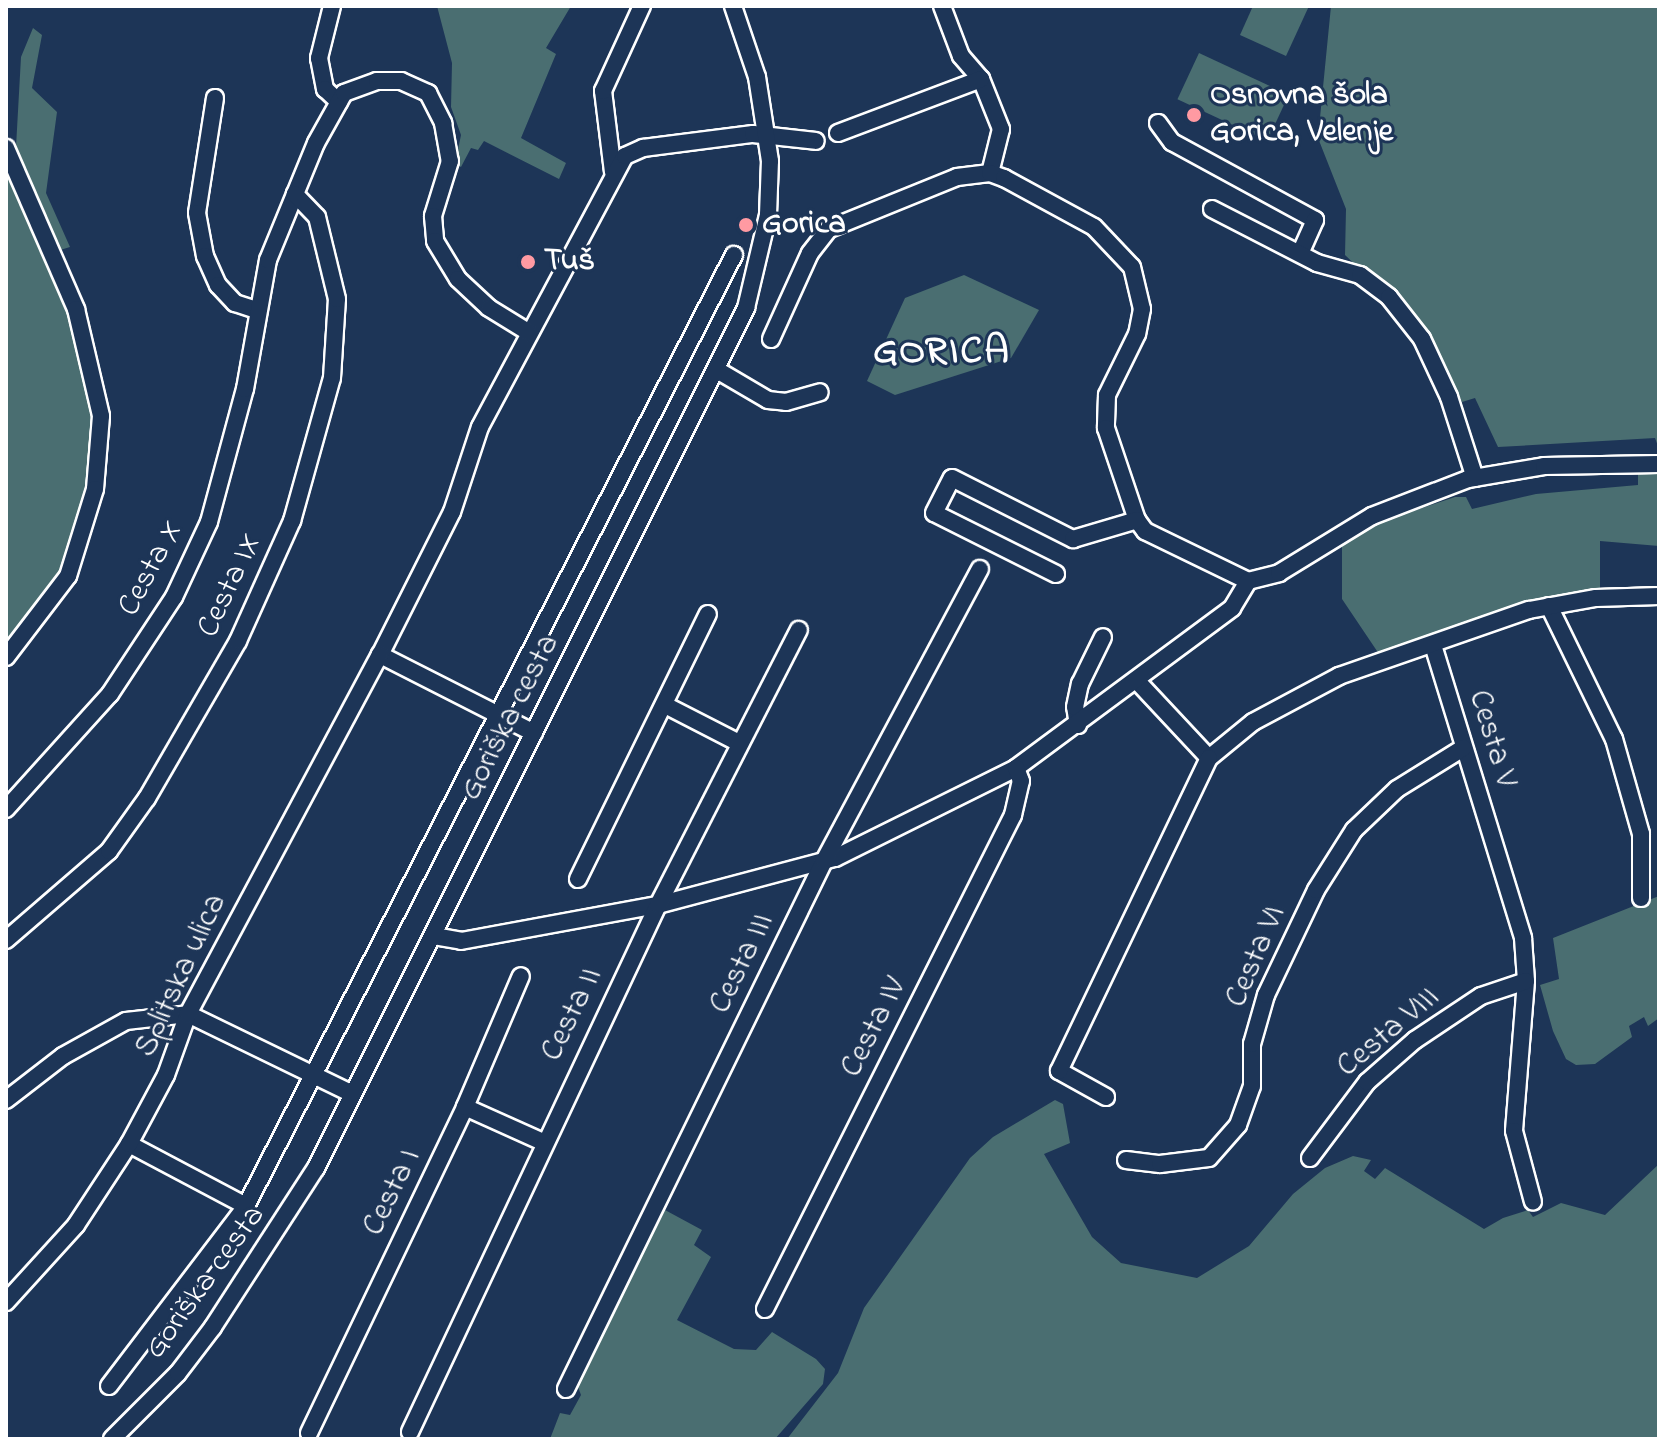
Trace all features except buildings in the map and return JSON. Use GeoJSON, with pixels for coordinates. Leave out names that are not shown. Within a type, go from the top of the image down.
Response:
{"type":"FeatureCollection","features":[{"type":"Feature","properties":{"kind":"street"},"geometry":{"type":"LineString","coordinates":[[332,6],[319,58],[325,89],[339,102],[344,93],[377,81],[401,81],[428,93],[443,123],[450,161],[433,216],[435,241],[458,279],[489,308],[528,332]]}},
{"type":"Feature","properties":{"kind":"street"},"geometry":{"type":"LineString","coordinates":[[613,172],[603,91],[642,6]]}},
{"type":"Feature","properties":{"kind":"street","name":"Goriška cesta"},"geometry":{"type":"LineString","coordinates":[[112,1439],[147,1405],[248,1279],[316,1168],[717,370],[758,271],[768,215],[768,135],[757,77],[733,6]]}},
{"type":"Feature","properties":{"kind":"street"},"geometry":{"type":"LineString","coordinates":[[942,6],[961,56],[981,79],[1001,129],[990,173]]}},
{"type":"Feature","properties":{"kind":"street"},"geometry":{"type":"LineString","coordinates":[[838,133],[981,79]]}},
{"type":"Feature","properties":{"kind":"street"},"geometry":{"type":"LineString","coordinates":[[215,98],[197,213],[205,256],[218,285],[235,303],[257,310]]}},
{"type":"Feature","properties":{"kind":"street","name":"Cesta X"},"geometry":{"type":"LineString","coordinates":[[6,809],[110,694],[174,597],[209,522],[245,389],[268,260],[295,194],[339,102]]}},
{"type":"Feature","properties":{"kind":"street"},"geometry":{"type":"LineString","coordinates":[[1158,123],[1172,142],[1315,220],[1301,251]]}},
{"type":"Feature","properties":{"kind":"street"},"geometry":{"type":"LineString","coordinates":[[613,172],[625,156],[643,148],[768,135],[816,141]]}},
{"type":"Feature","properties":{"kind":"street"},"geometry":{"type":"LineString","coordinates":[[6,148],[35,222],[76,309],[89,352],[101,416],[99,468],[68,576],[6,657]]}},
{"type":"Feature","properties":{"kind":"street","name":"Splitska ulica"},"geometry":{"type":"LineString","coordinates":[[6,1302],[76,1225],[129,1144],[166,1075],[188,1014],[380,655],[452,512],[480,427],[613,172]]}},
{"type":"Feature","properties":{"kind":"street"},"geometry":{"type":"LineString","coordinates":[[771,339],[810,253],[829,229],[957,177],[990,173],[1094,227],[1132,267],[1141,292],[1137,334],[1107,395],[1106,428],[1137,520],[1145,531],[1248,581],[1279,573],[1372,516],[1475,478],[1544,466],[1659,464]]}},
{"type":"Feature","properties":{"kind":"street","name":"Cesta IX"},"geometry":{"type":"LineString","coordinates":[[6,940],[109,851],[147,798],[238,641],[292,521],[332,378],[337,299],[317,217],[295,194]]}},
{"type":"Feature","properties":{"kind":"street"},"geometry":{"type":"LineString","coordinates":[[1212,209],[1301,251],[1317,263],[1360,275],[1389,297],[1422,339],[1449,397],[1475,478]]}},
{"type":"Feature","properties":{"kind":"street"},"geometry":{"type":"LineString","coordinates":[[109,1386],[246,1206],[317,1073],[734,255]]}},
{"type":"Feature","properties":{"kind":"street"},"geometry":{"type":"LineString","coordinates":[[717,370],[768,400],[786,402],[820,392]]}},
{"type":"Feature","properties":{"kind":"street"},"geometry":{"type":"LineString","coordinates":[[1056,574],[934,513],[952,478],[1073,539],[1137,520]]}},
{"type":"Feature","properties":{"kind":"street","name":"Cesta III"},"geometry":{"type":"LineString","coordinates":[[566,1389],[824,861],[980,569]]}},
{"type":"Feature","properties":{"kind":"street"},"geometry":{"type":"LineString","coordinates":[[434,936],[461,941],[658,905],[824,861],[1016,768],[1232,608],[1248,581]]}},
{"type":"Feature","properties":{"kind":"street"},"geometry":{"type":"LineString","coordinates":[[1106,1097],[1059,1071],[1209,758],[1253,722],[1311,689],[1433,645],[1549,606],[1659,596]]}},
{"type":"Feature","properties":{"kind":"street"},"geometry":{"type":"LineString","coordinates":[[1549,606],[1614,739],[1641,834],[1641,898]]}},
{"type":"Feature","properties":{"kind":"street"},"geometry":{"type":"LineString","coordinates":[[578,879],[708,614]]}},
{"type":"Feature","properties":{"kind":"street","name":"Cesta II"},"geometry":{"type":"LineString","coordinates":[[410,1432],[543,1142],[739,743],[799,630]]}},
{"type":"Feature","properties":{"kind":"street"},"geometry":{"type":"LineString","coordinates":[[1078,725],[1075,707],[1080,684],[1103,637]]}},
{"type":"Feature","properties":{"kind":"street","name":"Cesta V"},"geometry":{"type":"LineString","coordinates":[[1433,645],[1523,938],[1526,981],[1514,1131],[1533,1202]]}},
{"type":"Feature","properties":{"kind":"street"},"geometry":{"type":"LineString","coordinates":[[380,655],[534,733]]}},
{"type":"Feature","properties":{"kind":"street"},"geometry":{"type":"LineString","coordinates":[[1137,681],[1209,758]]}},
{"type":"Feature","properties":{"kind":"street"},"geometry":{"type":"LineString","coordinates":[[665,705],[739,743]]}},
{"type":"Feature","properties":{"kind":"street","name":"Cesta VI"},"geometry":{"type":"LineString","coordinates":[[1126,1160],[1160,1164],[1209,1158],[1238,1125],[1252,1086],[1252,1044],[1266,995],[1316,890],[1354,830],[1397,789],[1463,748]]}},
{"type":"Feature","properties":{"kind":"street","name":"Cesta IV"},"geometry":{"type":"LineString","coordinates":[[765,1309],[1013,815],[1021,781],[1016,768]]}},
{"type":"Feature","properties":{"kind":"street","name":"Cesta I"},"geometry":{"type":"LineString","coordinates":[[309,1433],[465,1107],[521,976]]}},
{"type":"Feature","properties":{"kind":"street","name":"Cesta VIII"},"geometry":{"type":"LineString","coordinates":[[1310,1158],[1367,1082],[1415,1040],[1481,996],[1526,981]]}},
{"type":"Feature","properties":{"kind":"street"},"geometry":{"type":"LineString","coordinates":[[6,1100],[16,1098],[63,1056],[126,1021],[188,1014],[317,1073],[353,1094]]}},
{"type":"Feature","properties":{"kind":"street"},"geometry":{"type":"LineString","coordinates":[[465,1107],[543,1142]]}},
{"type":"Feature","properties":{"kind":"street"},"geometry":{"type":"LineString","coordinates":[[129,1144],[246,1206]]}},
{"type":"Feature","properties":{"kind":"green space"},"geometry":{"type":"Polygon","coordinates":[[[437,6],[571,6],[546,48],[556,54],[521,138],[566,163],[559,179],[484,141],[478,150],[471,148],[461,167],[455,164],[461,135],[451,107],[452,63],[437,6]]]}},
{"type":"Feature","properties":{"kind":"green space"},"geometry":{"type":"Polygon","coordinates":[[[1253,6],[1309,6],[1286,56],[1240,35],[1253,6]]]}},
{"type":"Feature","properties":{"kind":"green space"},"geometry":{"type":"Polygon","coordinates":[[[1331,6],[1659,6],[1659,449],[1655,438],[1498,447],[1475,398],[1462,402],[1432,338],[1345,255],[1346,209],[1318,138],[1331,6]]]}},
{"type":"Feature","properties":{"kind":"green space"},"geometry":{"type":"Polygon","coordinates":[[[33,28],[42,35],[32,88],[57,112],[46,193],[70,247],[57,251],[16,147],[21,57],[33,28]]]}},
{"type":"Feature","properties":{"kind":"green space"},"geometry":{"type":"Polygon","coordinates":[[[1199,53],[1289,95],[1267,141],[1177,99],[1199,53]]]}},
{"type":"Feature","properties":{"kind":"green space"},"geometry":{"type":"Polygon","coordinates":[[[6,159],[67,295],[98,422],[94,478],[63,575],[6,649],[6,159]]]}},
{"type":"Feature","properties":{"kind":"green space"},"geometry":{"type":"Polygon","coordinates":[[[964,275],[1039,310],[1011,358],[895,395],[867,381],[905,298],[964,275]]]}},
{"type":"Feature","properties":{"kind":"green space"},"geometry":{"type":"Polygon","coordinates":[[[1659,471],[1659,546],[1600,541],[1600,588],[1492,612],[1379,654],[1342,599],[1342,546],[1377,523],[1455,497],[1466,497],[1472,509],[1536,494],[1638,485],[1638,472],[1659,471]]]}},
{"type":"Feature","properties":{"kind":"green space"},"geometry":{"type":"Polygon","coordinates":[[[1659,896],[1659,1018],[1648,1026],[1644,1017],[1629,1026],[1632,1037],[1595,1064],[1576,1065],[1566,1059],[1553,1031],[1540,985],[1559,979],[1553,938],[1659,896]]]}},
{"type":"Feature","properties":{"kind":"green space"},"geometry":{"type":"Polygon","coordinates":[[[1055,1100],[1063,1104],[1070,1143],[1044,1154],[1092,1237],[1121,1263],[1197,1278],[1249,1246],[1293,1194],[1325,1168],[1353,1156],[1371,1160],[1364,1171],[1375,1179],[1385,1168],[1484,1229],[1503,1218],[1528,1210],[1533,1217],[1561,1203],[1605,1215],[1659,1164],[1659,1439],[787,1439],[838,1373],[864,1308],[970,1158],[993,1137],[1055,1100]]]}},
{"type":"Feature","properties":{"kind":"green space"},"geometry":{"type":"Polygon","coordinates":[[[665,1210],[702,1230],[694,1245],[711,1257],[677,1320],[734,1349],[756,1350],[772,1332],[816,1359],[825,1369],[823,1384],[775,1439],[550,1439],[560,1413],[570,1415],[581,1395],[575,1379],[665,1210]]]}},
{"type":"Feature","properties":{"kind":"place","name":"Osnovna šola Gorica, Velenje"},"geometry":{"type":"Point","coordinates":[1194,115]}},
{"type":"Feature","properties":{"kind":"place","name":"Gorica"},"geometry":{"type":"Point","coordinates":[746,225]}},
{"type":"Feature","properties":{"kind":"place","name":"Tuš"},"geometry":{"type":"Point","coordinates":[528,262]}},
{"type":"Feature","properties":{"kind":"district","name":"GORICA"},"geometry":{"type":"Point","coordinates":[942,353]}}]}
